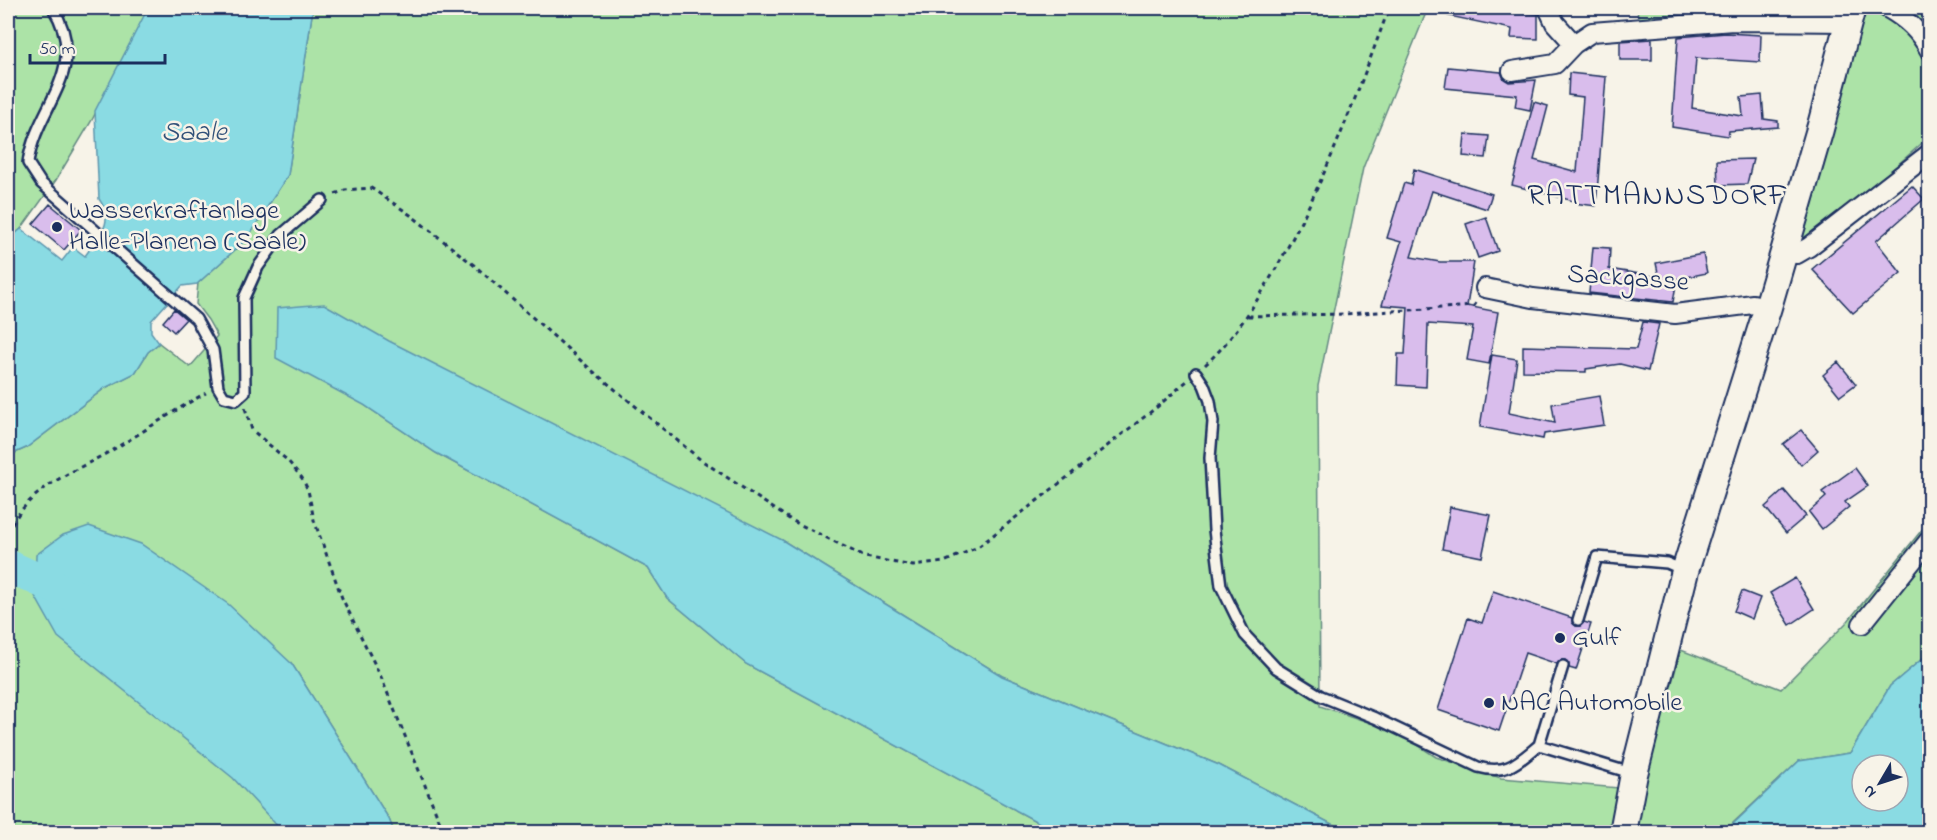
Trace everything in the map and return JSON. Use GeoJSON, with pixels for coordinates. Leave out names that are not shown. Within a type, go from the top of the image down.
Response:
{"type":"FeatureCollection","features":[{"type":"Feature","properties":{"kind":"main road"},"geometry":{"type":"LineString","coordinates":[[1623,832],[1634,774],[1685,572],[1768,307],[1820,129],[1850,15]]}},
{"type":"Feature","properties":{"kind":"street"},"geometry":{"type":"LineString","coordinates":[[1548,8],[1555,23],[1574,44]]}},
{"type":"Feature","properties":{"kind":"street"},"geometry":{"type":"LineString","coordinates":[[1703,8],[1718,15]]}},
{"type":"Feature","properties":{"kind":"street"},"geometry":{"type":"LineString","coordinates":[[1887,8],[1905,19],[1922,35],[1929,51]]}},
{"type":"Feature","properties":{"kind":"street"},"geometry":{"type":"LineString","coordinates":[[1512,71],[1555,64],[1574,44],[1592,32],[1718,15],[1850,15]]}},
{"type":"Feature","properties":{"kind":"street"},"geometry":{"type":"LineString","coordinates":[[1783,253],[1797,254],[1809,247],[1929,153]]}},
{"type":"Feature","properties":{"kind":"street","name":"Sackgasse"},"geometry":{"type":"LineString","coordinates":[[1485,288],[1533,298],[1675,314],[1753,304],[1768,307]]}},
{"type":"Feature","properties":{"kind":"street"},"geometry":{"type":"LineString","coordinates":[[1862,624],[1929,539]]}},
{"type":"Feature","properties":{"kind":"lane"},"geometry":{"type":"LineString","coordinates":[[53,8],[67,45],[63,77],[34,139],[28,163],[41,183],[196,319],[213,350],[218,387],[224,397],[236,400],[245,392],[244,298],[258,267],[280,236],[322,200]]}},
{"type":"Feature","properties":{"kind":"lane"},"geometry":{"type":"LineString","coordinates":[[1196,373],[1210,401],[1213,422],[1210,458],[1214,530],[1221,586],[1245,635],[1276,668],[1321,696],[1375,718],[1478,767],[1503,770],[1511,767],[1539,745],[1563,666]]}},
{"type":"Feature","properties":{"kind":"lane"},"geometry":{"type":"LineString","coordinates":[[1578,620],[1597,557],[1666,563],[1685,572]]}},
{"type":"Feature","properties":{"kind":"lane"},"geometry":{"type":"LineString","coordinates":[[1539,745],[1634,774]]}},
{"type":"Feature","properties":{"kind":"path"},"geometry":{"type":"LineString","coordinates":[[322,200],[345,190],[371,188],[380,194],[475,266],[590,368],[701,460],[791,520],[865,557],[913,566],[944,562],[978,547],[1157,407],[1224,348],[1248,316],[1291,242],[1343,130],[1389,8]]}},
{"type":"Feature","properties":{"kind":"path"},"geometry":{"type":"LineString","coordinates":[[1248,316],[1345,314],[1474,306],[1485,288]]}},
{"type":"Feature","properties":{"kind":"path"},"geometry":{"type":"LineString","coordinates":[[8,532],[12,522],[35,496],[55,479],[118,447],[172,411],[218,387]]}},
{"type":"Feature","properties":{"kind":"path"},"geometry":{"type":"LineString","coordinates":[[241,397],[252,430],[288,461],[302,478],[308,490],[314,520],[342,598],[381,678],[444,832]]}},
{"type":"Feature","properties":{"kind":"green space"},"geometry":{"type":"Polygon","coordinates":[[[8,8],[149,8],[92,120],[56,180],[15,234],[8,228],[8,8]]]}},
{"type":"Feature","properties":{"kind":"green space"},"geometry":{"type":"Polygon","coordinates":[[[313,8],[1428,8],[1363,168],[1318,386],[1320,706],[1398,732],[1436,757],[1501,778],[1642,790],[1681,650],[1781,689],[1848,621],[1925,526],[1929,516],[1929,653],[1890,686],[1850,753],[1799,761],[1733,823],[1728,832],[1347,832],[1219,765],[1002,676],[782,540],[364,405],[436,453],[648,568],[667,598],[746,664],[1056,832],[394,832],[389,819],[292,664],[300,832],[8,832],[8,456],[26,448],[105,388],[135,373],[148,352],[159,343],[190,367],[217,336],[196,304],[198,283],[246,240],[288,175],[313,8]]]}},
{"type":"Feature","properties":{"kind":"green space"},"geometry":{"type":"Polygon","coordinates":[[[1636,8],[1701,9],[1699,17],[1640,21],[1636,8]]]}},
{"type":"Feature","properties":{"kind":"green space"},"geometry":{"type":"Polygon","coordinates":[[[1865,8],[1929,8],[1929,137],[1834,221],[1802,244],[1795,242],[1860,16],[1865,8]]]}},
{"type":"Feature","properties":{"kind":"water","name":"Saale"},"geometry":{"type":"Polygon","coordinates":[[[148,8],[313,8],[288,175],[246,240],[197,284],[182,286],[151,321],[151,332],[159,343],[148,352],[135,373],[105,388],[26,448],[8,456],[8,228],[15,234],[21,229],[62,261],[73,247],[85,256],[104,229],[106,215],[99,199],[95,111],[148,8]]]}},
{"type":"Feature","properties":{"kind":"water"},"geometry":{"type":"Polygon","coordinates":[[[324,304],[389,341],[782,540],[1002,676],[1219,765],[1347,832],[1056,832],[746,664],[667,598],[648,568],[436,453],[364,405],[276,358],[277,308],[324,304]]]}},
{"type":"Feature","properties":{"kind":"water"},"geometry":{"type":"Polygon","coordinates":[[[89,526],[141,544],[228,604],[292,664],[389,819],[394,832],[283,832],[233,778],[58,637],[35,596],[36,555],[63,535],[89,526]]]}},
{"type":"Feature","properties":{"kind":"water"},"geometry":{"type":"Polygon","coordinates":[[[1929,653],[1929,832],[1728,832],[1733,824],[1799,761],[1850,753],[1890,686],[1929,653]]]}},
{"type":"Feature","properties":{"kind":"building"},"geometry":{"type":"Polygon","coordinates":[[[1441,8],[1509,8],[1508,12],[1538,14],[1538,39],[1511,38],[1512,29],[1440,14],[1441,8]]]}},
{"type":"Feature","properties":{"kind":"building"},"geometry":{"type":"Polygon","coordinates":[[[1726,33],[1761,35],[1760,62],[1696,58],[1692,108],[1743,116],[1741,97],[1762,95],[1764,119],[1778,121],[1778,127],[1729,131],[1728,136],[1672,127],[1678,37],[1726,33]]]}},
{"type":"Feature","properties":{"kind":"building"},"geometry":{"type":"Polygon","coordinates":[[[1652,39],[1652,60],[1620,60],[1620,41],[1652,39]]]}},
{"type":"Feature","properties":{"kind":"building"},"geometry":{"type":"Polygon","coordinates":[[[1448,67],[1501,72],[1504,79],[1509,82],[1536,80],[1530,110],[1515,107],[1517,95],[1445,88],[1448,67]]]}},
{"type":"Feature","properties":{"kind":"building"},"geometry":{"type":"Polygon","coordinates":[[[1569,73],[1606,77],[1596,206],[1574,203],[1574,201],[1512,185],[1534,102],[1548,106],[1534,160],[1577,172],[1583,97],[1568,95],[1569,73]]]}},
{"type":"Feature","properties":{"kind":"building"},"geometry":{"type":"Polygon","coordinates":[[[1465,134],[1489,136],[1486,158],[1463,156],[1465,134]]]}},
{"type":"Feature","properties":{"kind":"building"},"geometry":{"type":"Polygon","coordinates":[[[1753,159],[1747,184],[1718,185],[1717,160],[1753,159]]]}},
{"type":"Feature","properties":{"kind":"building"},"geometry":{"type":"Polygon","coordinates":[[[1414,169],[1492,194],[1487,209],[1432,191],[1411,257],[1440,262],[1474,262],[1467,306],[1498,312],[1489,364],[1467,360],[1473,327],[1428,324],[1426,387],[1397,385],[1398,354],[1405,354],[1408,307],[1382,305],[1401,242],[1387,238],[1404,183],[1411,185],[1414,169]]]}},
{"type":"Feature","properties":{"kind":"building"},"geometry":{"type":"Polygon","coordinates":[[[1912,186],[1924,199],[1876,241],[1901,273],[1853,313],[1812,269],[1912,186]]]}},
{"type":"Feature","properties":{"kind":"building","name":"Wasserkraftanlage Halle-Planena (Saale)"},"geometry":{"type":"Polygon","coordinates":[[[50,204],[81,230],[64,250],[33,224],[50,204]]]}},
{"type":"Feature","properties":{"kind":"building"},"geometry":{"type":"Polygon","coordinates":[[[1486,217],[1498,251],[1478,258],[1466,224],[1486,217]]]}},
{"type":"Feature","properties":{"kind":"building"},"geometry":{"type":"Polygon","coordinates":[[[1593,247],[1610,248],[1609,269],[1659,277],[1656,263],[1703,254],[1707,273],[1677,279],[1673,302],[1589,293],[1593,247]]]}},
{"type":"Feature","properties":{"kind":"building"},"geometry":{"type":"Polygon","coordinates":[[[174,309],[186,319],[174,332],[163,322],[174,309]]]}},
{"type":"Feature","properties":{"kind":"building"},"geometry":{"type":"Polygon","coordinates":[[[1643,322],[1659,324],[1648,371],[1620,364],[1586,369],[1586,372],[1523,371],[1523,346],[1636,349],[1643,322]]]}},
{"type":"Feature","properties":{"kind":"building"},"geometry":{"type":"Polygon","coordinates":[[[1492,355],[1517,359],[1509,413],[1555,423],[1552,404],[1599,396],[1604,425],[1544,434],[1543,439],[1480,427],[1492,355]]]}},
{"type":"Feature","properties":{"kind":"building"},"geometry":{"type":"Polygon","coordinates":[[[1838,362],[1856,384],[1840,396],[1823,375],[1838,362]]]}},
{"type":"Feature","properties":{"kind":"building"},"geometry":{"type":"Polygon","coordinates":[[[1801,430],[1818,450],[1801,465],[1783,444],[1801,430]]]}},
{"type":"Feature","properties":{"kind":"building"},"geometry":{"type":"Polygon","coordinates":[[[1855,468],[1868,486],[1845,502],[1849,507],[1822,529],[1809,512],[1826,497],[1822,492],[1855,468]]]}},
{"type":"Feature","properties":{"kind":"building"},"geometry":{"type":"Polygon","coordinates":[[[1784,490],[1806,516],[1786,533],[1765,507],[1784,490]]]}},
{"type":"Feature","properties":{"kind":"building"},"geometry":{"type":"Polygon","coordinates":[[[1450,507],[1491,515],[1482,557],[1442,549],[1450,507]]]}},
{"type":"Feature","properties":{"kind":"building"},"geometry":{"type":"Polygon","coordinates":[[[1795,578],[1814,609],[1790,625],[1770,593],[1795,578]]]}},
{"type":"Feature","properties":{"kind":"building"},"geometry":{"type":"Polygon","coordinates":[[[1493,591],[1572,618],[1576,626],[1584,622],[1591,624],[1576,670],[1569,668],[1565,660],[1557,664],[1525,653],[1499,731],[1438,710],[1468,618],[1482,623],[1493,591]]]}},
{"type":"Feature","properties":{"kind":"building"},"geometry":{"type":"Polygon","coordinates":[[[1742,591],[1760,598],[1752,619],[1734,611],[1742,591]]]}},
{"type":"Feature","properties":{"kind":"waterway"},"geometry":{"type":"LineString","coordinates":[[8,566],[77,597]]}},
{"type":"Feature","properties":{"kind":"place","name":"Wasserkraftanlage Halle-Planena (Saale)"},"geometry":{"type":"Point","coordinates":[57,227]}},
{"type":"Feature","properties":{"kind":"place","name":"Gulf"},"geometry":{"type":"Point","coordinates":[1560,638]}},
{"type":"Feature","properties":{"kind":"place","name":"NAC Automobile"},"geometry":{"type":"Point","coordinates":[1489,703]}},
{"type":"Feature","properties":{"kind":"district","name":"RATTMANNSDORF"},"geometry":{"type":"Point","coordinates":[1658,197]}}]}
